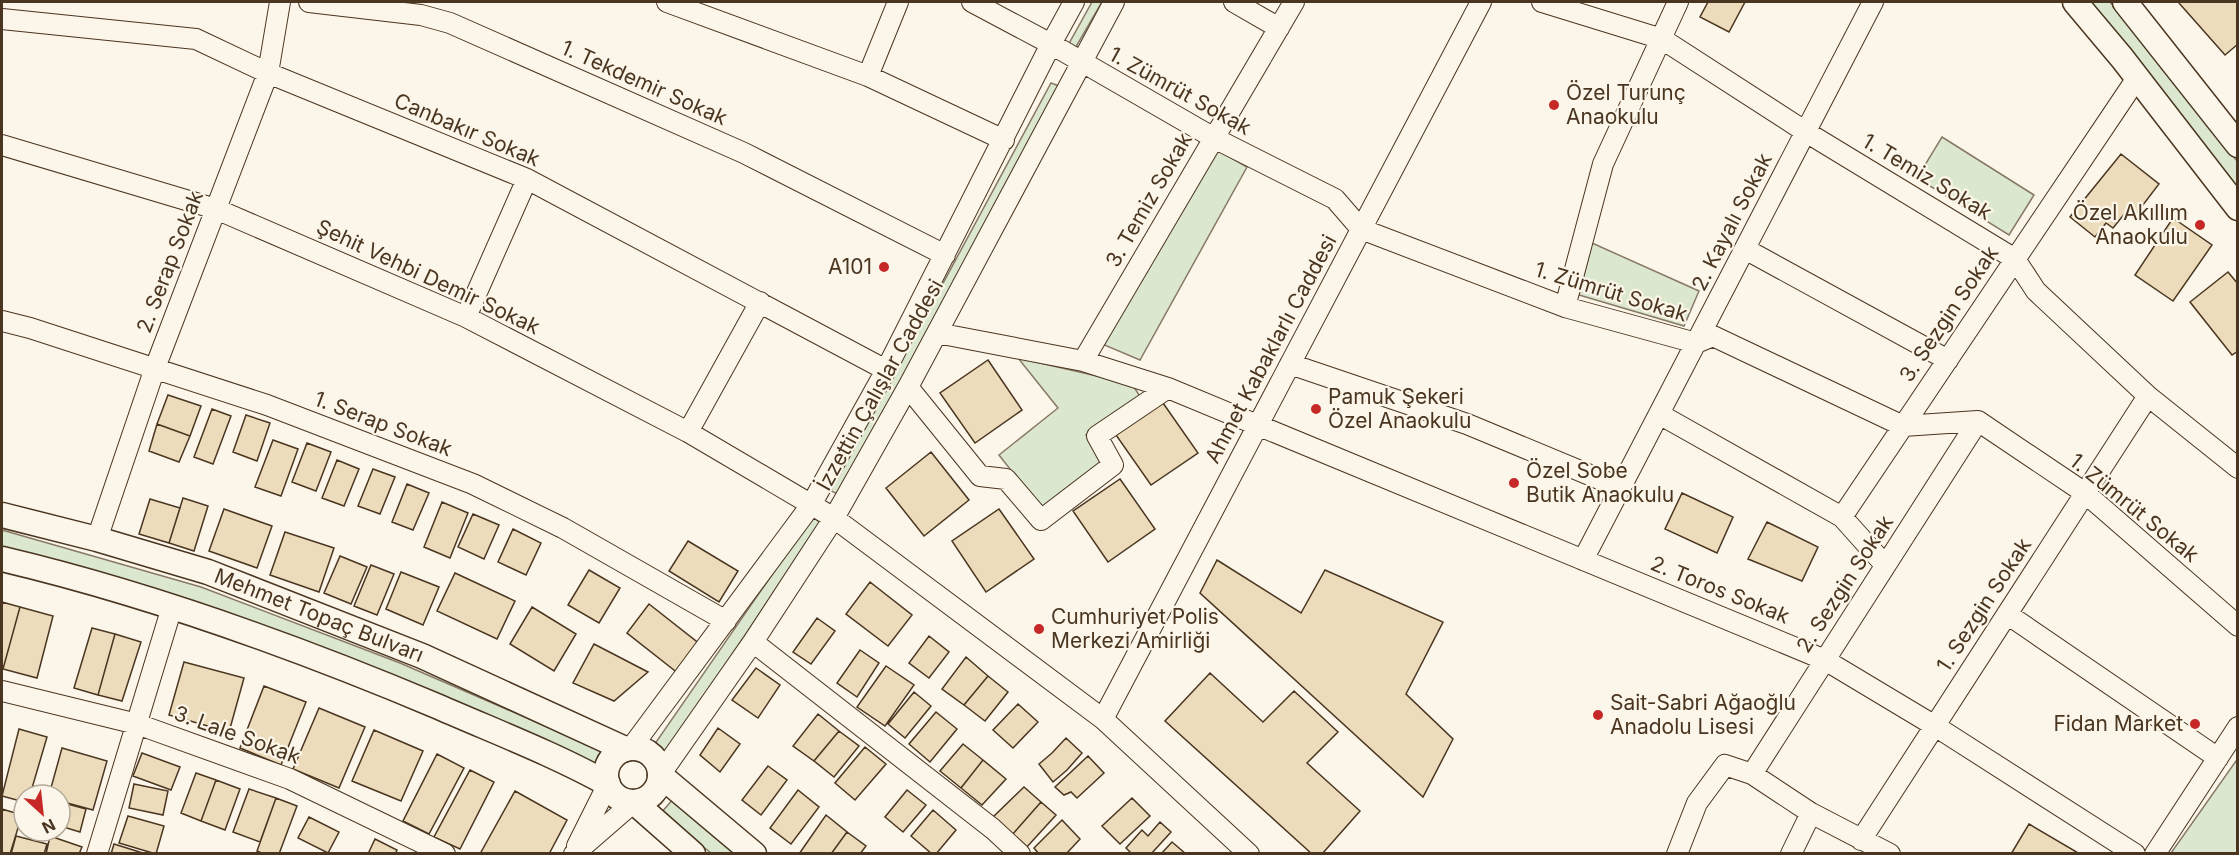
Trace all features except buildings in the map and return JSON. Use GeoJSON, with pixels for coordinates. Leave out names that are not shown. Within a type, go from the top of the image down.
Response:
{"type":"FeatureCollection","features":[{"type":"Feature","properties":{"kind":"main road"},"geometry":{"type":"LineString","coordinates":[[2074,2],[2137,78],[2238,208]]}},
{"type":"Feature","properties":{"kind":"main road"},"geometry":{"type":"LineString","coordinates":[[2125,2],[2238,146]]}},
{"type":"Feature","properties":{"kind":"main road","name":"Mehmet Topaç Bulvarı"},"geometry":{"type":"LineString","coordinates":[[2,515],[97,539],[208,572],[422,656],[628,749]]}},
{"type":"Feature","properties":{"kind":"main road","name":"Mehmet Topaç Bulvarı"},"geometry":{"type":"LineString","coordinates":[[2,559],[62,573],[172,607],[380,682],[570,763],[608,784]]}},
{"type":"Feature","properties":{"kind":"main road"},"geometry":{"type":"LineString","coordinates":[[634,802],[652,794],[657,788],[660,775],[655,759],[640,749],[628,749],[610,761],[607,772],[608,784],[618,797],[634,802],[693,854]]}},
{"type":"Feature","properties":{"kind":"main road"},"geometry":{"type":"LineString","coordinates":[[660,775],[754,854]]}},
{"type":"Feature","properties":{"kind":"street","name":"2. Serap Sokak"},"geometry":{"type":"LineString","coordinates":[[97,539],[155,368],[268,73],[280,2]]}},
{"type":"Feature","properties":{"kind":"street","name":"1. Tekdemir Sokak"},"geometry":{"type":"LineString","coordinates":[[309,2],[422,8],[450,23],[744,153],[945,255]]}},
{"type":"Feature","properties":{"kind":"street"},"geometry":{"type":"LineString","coordinates":[[667,2],[868,76],[1004,140]]}},
{"type":"Feature","properties":{"kind":"street"},"geometry":{"type":"LineString","coordinates":[[868,76],[898,2]]}},
{"type":"Feature","properties":{"kind":"street","name":"1. Zümrüt Sokak"},"geometry":{"type":"LineString","coordinates":[[972,2],[1051,44],[1080,63],[1214,138],[1335,199],[1361,229],[1565,307],[1696,344],[1713,336],[1903,426],[1978,421],[2085,493],[2238,626]]}},
{"type":"Feature","properties":{"kind":"street","name":"İzzettin Çalışlar Caddesi"},"geometry":{"type":"LineString","coordinates":[[628,749],[811,505],[886,370],[1074,2]]}},
{"type":"Feature","properties":{"kind":"street","name":"İzzettin Çalışlar Caddesi"},"geometry":{"type":"LineString","coordinates":[[660,775],[753,642],[834,518],[908,387],[1114,2]]}},
{"type":"Feature","properties":{"kind":"street"},"geometry":{"type":"LineString","coordinates":[[1234,2],[1279,28]]}},
{"type":"Feature","properties":{"kind":"street","name":"3. Temiz Sokak"},"geometry":{"type":"LineString","coordinates":[[1083,361],[1294,2]]}},
{"type":"Feature","properties":{"kind":"street","name":"Ahmet Kabaklarlı Caddesi"},"geometry":{"type":"LineString","coordinates":[[1103,719],[1480,2]]}},
{"type":"Feature","properties":{"kind":"street","name":"1. Temiz Sokak"},"geometry":{"type":"LineString","coordinates":[[1542,2],[1662,39],[1806,132],[2015,259],[2036,291],[2148,396],[2238,468]]}},
{"type":"Feature","properties":{"kind":"street"},"geometry":{"type":"LineString","coordinates":[[1565,307],[1603,164],[1678,2]]}},
{"type":"Feature","properties":{"kind":"street","name":"2. Kayalı Sokak"},"geometry":{"type":"LineString","coordinates":[[1583,560],[1874,2]]}},
{"type":"Feature","properties":{"kind":"street","name":"Canbakır Sokak"},"geometry":{"type":"LineString","coordinates":[[2,19],[196,39],[268,73],[526,179],[886,370]]}},
{"type":"Feature","properties":{"kind":"street","name":"3. Sezgin Sokak"},"geometry":{"type":"LineString","coordinates":[[1842,517],[2137,78]]}},
{"type":"Feature","properties":{"kind":"street","name":"Şehit Vehbi Demir Sokak"},"geometry":{"type":"LineString","coordinates":[[2,144],[216,208],[465,317],[688,432],[834,518]]}},
{"type":"Feature","properties":{"kind":"street"},"geometry":{"type":"LineString","coordinates":[[465,317],[526,179]]}},
{"type":"Feature","properties":{"kind":"street"},"geometry":{"type":"LineString","coordinates":[[1745,249],[1948,360]]}},
{"type":"Feature","properties":{"kind":"street"},"geometry":{"type":"LineString","coordinates":[[688,432],[760,302]]}},
{"type":"Feature","properties":{"kind":"street","name":"1. Serap Sokak"},"geometry":{"type":"LineString","coordinates":[[2,321],[267,405],[473,484],[563,528],[726,621]]}},
{"type":"Feature","properties":{"kind":"street","name":"2. Toros Sokak"},"geometry":{"type":"LineString","coordinates":[[937,333],[1083,361],[1168,388],[1825,660],[1935,726],[2135,854]]}},
{"type":"Feature","properties":{"kind":"street"},"geometry":{"type":"LineString","coordinates":[[1290,364],[1467,424],[1621,488]]}},
{"type":"Feature","properties":{"kind":"street"},"geometry":{"type":"LineString","coordinates":[[908,387],[980,476],[1006,479],[1041,520],[1113,465],[1097,436],[1168,388]]}},
{"type":"Feature","properties":{"kind":"street","name":"1. Sezgin Sokak"},"geometry":{"type":"LineString","coordinates":[[1861,840],[2148,396]]}},
{"type":"Feature","properties":{"kind":"street"},"geometry":{"type":"LineString","coordinates":[[1659,414],[1842,517],[1886,565]]}},
{"type":"Feature","properties":{"kind":"street","name":"2. Sezgin Sokak"},"geometry":{"type":"LineString","coordinates":[[1752,774],[1978,421]]}},
{"type":"Feature","properties":{"kind":"street"},"geometry":{"type":"LineString","coordinates":[[834,518],[1103,719],[1249,854]]}},
{"type":"Feature","properties":{"kind":"street"},"geometry":{"type":"LineString","coordinates":[[97,854],[172,607]]}},
{"type":"Feature","properties":{"kind":"street"},"geometry":{"type":"LineString","coordinates":[[2007,614],[2218,758]]}},
{"type":"Feature","properties":{"kind":"street"},"geometry":{"type":"LineString","coordinates":[[753,642],[993,829],[1020,854]]}},
{"type":"Feature","properties":{"kind":"street","name":"3. Lale Sokak"},"geometry":{"type":"LineString","coordinates":[[2,691],[136,724],[290,779],[445,854]]}},
{"type":"Feature","properties":{"kind":"street"},"geometry":{"type":"LineString","coordinates":[[2155,854],[2238,727]]}},
{"type":"Feature","properties":{"kind":"street"},"geometry":{"type":"LineString","coordinates":[[1677,854],[1697,802],[1725,765],[1752,774],[1811,813],[1890,854]]}},
{"type":"Feature","properties":{"kind":"street"},"geometry":{"type":"LineString","coordinates":[[573,854],[608,784]]}},
{"type":"Feature","properties":{"kind":"street"},"geometry":{"type":"LineString","coordinates":[[573,854],[634,802]]}},
{"type":"Feature","properties":{"kind":"street"},"geometry":{"type":"LineString","coordinates":[[1791,854],[1811,813]]}},
{"type":"Feature","properties":{"kind":"green space"},"geometry":{"type":"Polygon","coordinates":[[[1092,2],[1102,2],[1073,52],[1066,49],[1092,2]]]}},
{"type":"Feature","properties":{"kind":"green space"},"geometry":{"type":"Polygon","coordinates":[[[2089,2],[2110,2],[2237,161],[2237,188],[2089,2]]]}},
{"type":"Feature","properties":{"kind":"green space"},"geometry":{"type":"Polygon","coordinates":[[[1051,83],[1059,86],[840,495],[831,491],[1051,83]]]}},
{"type":"Feature","properties":{"kind":"green space"},"geometry":{"type":"Polygon","coordinates":[[[1942,137],[2034,195],[2009,235],[1917,178],[1942,137]]]}},
{"type":"Feature","properties":{"kind":"green space"},"geometry":{"type":"Polygon","coordinates":[[[1211,146],[1247,167],[1140,360],[1102,344],[1211,146]]]}},
{"type":"Feature","properties":{"kind":"green space"},"geometry":{"type":"Polygon","coordinates":[[[1592,243],[1699,291],[1684,326],[1579,295],[1592,243]]]}},
{"type":"Feature","properties":{"kind":"green space"},"geometry":{"type":"Polygon","coordinates":[[[1018,358],[1132,384],[1141,398],[1086,435],[1102,460],[1102,466],[1049,505],[1040,507],[999,455],[1058,408],[1018,358]]]}},
{"type":"Feature","properties":{"kind":"green space"},"geometry":{"type":"Polygon","coordinates":[[[812,517],[821,523],[663,756],[652,748],[812,517]]]}},
{"type":"Feature","properties":{"kind":"green space"},"geometry":{"type":"Polygon","coordinates":[[[2,530],[201,587],[400,663],[608,753],[601,769],[2,549],[2,530]]]}},
{"type":"Feature","properties":{"kind":"green space"},"geometry":{"type":"Polygon","coordinates":[[[2236,761],[2238,764],[2237,853],[2171,853],[2236,761]]]}},
{"type":"Feature","properties":{"kind":"green space"},"geometry":{"type":"Polygon","coordinates":[[[674,798],[739,853],[711,853],[661,813],[674,798]]]}},
{"type":"Feature","properties":{"kind":"place","name":"Özel Turunç Anaokulu"},"geometry":{"type":"Point","coordinates":[1554,105]}},
{"type":"Feature","properties":{"kind":"place","name":"Özel Akıllım Anaokulu"},"geometry":{"type":"Point","coordinates":[2200,225]}},
{"type":"Feature","properties":{"kind":"place","name":"A101"},"geometry":{"type":"Point","coordinates":[884,267]}},
{"type":"Feature","properties":{"kind":"place","name":"Pamuk Şekeri Özel Anaokulu"},"geometry":{"type":"Point","coordinates":[1316,409]}},
{"type":"Feature","properties":{"kind":"place","name":"Özel Sobe Butik Anaokulu"},"geometry":{"type":"Point","coordinates":[1514,483]}},
{"type":"Feature","properties":{"kind":"place","name":"Cumhuriyet Polis Merkezi Amirliği"},"geometry":{"type":"Point","coordinates":[1039,629]}},
{"type":"Feature","properties":{"kind":"place","name":"Sait-Sabri Ağaoğlu Anadolu Lisesi"},"geometry":{"type":"Point","coordinates":[1598,715]}},
{"type":"Feature","properties":{"kind":"place","name":"Fidan Market"},"geometry":{"type":"Point","coordinates":[2195,724]}}]}
